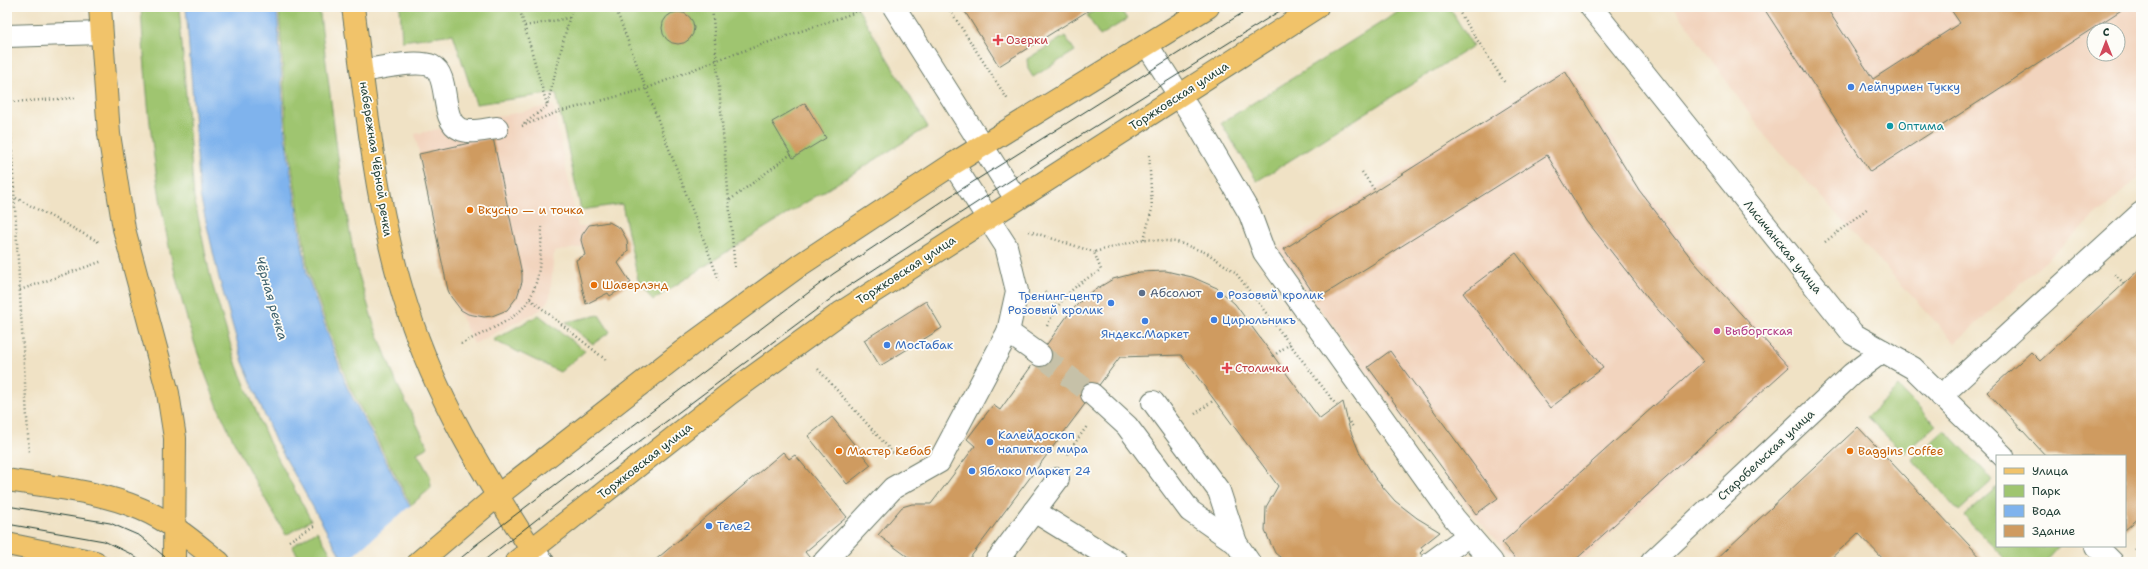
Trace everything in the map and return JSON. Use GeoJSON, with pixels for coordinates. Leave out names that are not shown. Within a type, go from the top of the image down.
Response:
{"type":"FeatureCollection","features":[{"type":"Feature","properties":{"kind":"main road"},"geometry":{"type":"LineString","coordinates":[[100,7],[109,134],[124,229],[168,393],[176,464],[174,562]]}},
{"type":"Feature","properties":{"kind":"main road","name":"набережная Чёрной речки"},"geometry":{"type":"LineString","coordinates":[[353,7],[380,200],[394,266],[408,312],[423,350],[469,448],[497,496],[530,558]]}},
{"type":"Feature","properties":{"kind":"main road"},"geometry":{"type":"LineString","coordinates":[[419,562],[497,496],[692,344],[794,270],[953,164],[1208,7]]}},
{"type":"Feature","properties":{"kind":"main road","name":"Торжковская улица"},"geometry":{"type":"LineString","coordinates":[[530,558],[729,394],[842,312],[1317,7]]}},
{"type":"Feature","properties":{"kind":"main road"},"geometry":{"type":"LineString","coordinates":[[7,480],[108,498],[142,509],[174,528],[219,562]]}},
{"type":"Feature","properties":{"kind":"main road"},"geometry":{"type":"LineString","coordinates":[[7,544],[95,562]]}},
{"type":"Feature","properties":{"kind":"street"},"geometry":{"type":"LineString","coordinates":[[894,7],[1016,199]]}},
{"type":"Feature","properties":{"kind":"street","name":"Лисичанская улица"},"geometry":{"type":"LineString","coordinates":[[1591,7],[1853,334],[1913,368],[2002,455]]}},
{"type":"Feature","properties":{"kind":"street"},"geometry":{"type":"LineString","coordinates":[[7,36],[101,33]]}},
{"type":"Feature","properties":{"kind":"street"},"geometry":{"type":"LineString","coordinates":[[1147,45],[1180,96],[1250,214],[1264,252],[1454,518],[1492,562]]}},
{"type":"Feature","properties":{"kind":"street"},"geometry":{"type":"LineString","coordinates":[[362,71],[416,64],[433,67],[440,73],[449,116],[459,129],[469,131],[497,128]]}},
{"type":"Feature","properties":{"kind":"street"},"geometry":{"type":"LineString","coordinates":[[824,562],[893,488],[939,462],[1008,332],[1017,291],[1006,246],[953,164]]}},
{"type":"Feature","properties":{"kind":"street"},"geometry":{"type":"LineString","coordinates":[[1941,396],[2141,213]]}},
{"type":"Feature","properties":{"kind":"street"},"geometry":{"type":"LineString","coordinates":[[1008,332],[1040,355]]}},
{"type":"Feature","properties":{"kind":"street","name":"Старобельская улица"},"geometry":{"type":"LineString","coordinates":[[1652,562],[1852,374],[1883,351]]}},
{"type":"Feature","properties":{"kind":"street"},"geometry":{"type":"LineString","coordinates":[[1098,399],[1127,426],[1190,511],[1236,543]]}},
{"type":"Feature","properties":{"kind":"street"},"geometry":{"type":"LineString","coordinates":[[1153,402],[1219,491],[1236,543],[1250,562]]}},
{"type":"Feature","properties":{"kind":"street"},"geometry":{"type":"LineString","coordinates":[[996,562],[1058,479]]}},
{"type":"Feature","properties":{"kind":"street"},"geometry":{"type":"LineString","coordinates":[[1034,511],[1117,562]]}},
{"type":"Feature","properties":{"kind":"street"},"geometry":{"type":"LineString","coordinates":[[1432,562],[1469,535]]}},
{"type":"Feature","properties":{"kind":"street"},"geometry":{"type":"LineString","coordinates":[[2097,547],[2112,562]]}},
{"type":"Feature","properties":{"kind":"path"},"geometry":{"type":"LineString","coordinates":[[519,7],[547,106]]}},
{"type":"Feature","properties":{"kind":"path"},"geometry":{"type":"LineString","coordinates":[[572,7],[547,106],[521,126],[555,113],[645,88],[717,60],[870,7]]}},
{"type":"Feature","properties":{"kind":"path"},"geometry":{"type":"LineString","coordinates":[[615,7],[719,280]]}},
{"type":"Feature","properties":{"kind":"path"},"geometry":{"type":"LineString","coordinates":[[712,7],[735,270]]}},
{"type":"Feature","properties":{"kind":"path"},"geometry":{"type":"LineString","coordinates":[[948,7],[1008,100]]}},
{"type":"Feature","properties":{"kind":"path"},"geometry":{"type":"LineString","coordinates":[[1456,7],[1506,84]]}},
{"type":"Feature","properties":{"kind":"path"},"geometry":{"type":"LineString","coordinates":[[525,26],[569,18]]}},
{"type":"Feature","properties":{"kind":"path"},"geometry":{"type":"LineString","coordinates":[[7,67],[29,453]]}},
{"type":"Feature","properties":{"kind":"path"},"geometry":{"type":"LineString","coordinates":[[10,102],[75,98]]}},
{"type":"Feature","properties":{"kind":"path"},"geometry":{"type":"LineString","coordinates":[[1144,239],[1152,210],[1149,153]]}},
{"type":"Feature","properties":{"kind":"path"},"geometry":{"type":"LineString","coordinates":[[730,200],[791,154]]}},
{"type":"Feature","properties":{"kind":"path"},"geometry":{"type":"LineString","coordinates":[[1362,172],[1376,192]]}},
{"type":"Feature","properties":{"kind":"path"},"geometry":{"type":"LineString","coordinates":[[15,197],[99,242]]}},
{"type":"Feature","properties":{"kind":"path"},"geometry":{"type":"LineString","coordinates":[[1826,242],[1868,208]]}},
{"type":"Feature","properties":{"kind":"path"},"geometry":{"type":"LineString","coordinates":[[461,344],[516,315],[530,299],[537,279],[542,227]]}},
{"type":"Feature","properties":{"kind":"path"},"geometry":{"type":"LineString","coordinates":[[1028,231],[1094,252],[1144,239],[1177,242],[1207,253],[1235,272],[1337,406]]}},
{"type":"Feature","properties":{"kind":"path"},"geometry":{"type":"LineString","coordinates":[[1046,330],[1057,306],[1080,283],[1101,270],[1094,252]]}},
{"type":"Feature","properties":{"kind":"path"},"geometry":{"type":"LineString","coordinates":[[20,290],[103,261]]}},
{"type":"Feature","properties":{"kind":"path"},"geometry":{"type":"LineString","coordinates":[[2113,271],[2124,284]]}},
{"type":"Feature","properties":{"kind":"path"},"geometry":{"type":"LineString","coordinates":[[530,299],[606,360]]}},
{"type":"Feature","properties":{"kind":"path"},"geometry":{"type":"LineString","coordinates":[[1273,356],[1290,344]]}},
{"type":"Feature","properties":{"kind":"path"},"geometry":{"type":"LineString","coordinates":[[818,369],[914,477]]}},
{"type":"Feature","properties":{"kind":"path"},"geometry":{"type":"LineString","coordinates":[[1058,479],[1064,457],[1098,399]]}},
{"type":"Feature","properties":{"kind":"path"},"geometry":{"type":"LineString","coordinates":[[289,541],[314,526]]}},
{"type":"Feature","properties":{"kind":"shaded area"},"geometry":{"type":"Polygon","coordinates":[[[1674,7],[2141,7],[2141,175],[1955,343],[1766,137],[1674,7]]]}},
{"type":"Feature","properties":{"kind":"shaded area"},"geometry":{"type":"Polygon","coordinates":[[[1567,66],[1643,188],[1696,258],[1794,367],[1580,562],[1514,562],[1475,516],[1315,302],[1278,248],[1567,66]]]}},
{"type":"Feature","properties":{"kind":"shaded area"},"geometry":{"type":"Polygon","coordinates":[[[553,105],[578,227],[609,222],[620,228],[625,234],[629,247],[626,255],[618,263],[631,283],[610,296],[608,293],[586,304],[576,260],[585,255],[582,247],[554,252],[550,297],[542,309],[474,344],[448,290],[415,134],[553,105]]]}},
{"type":"Feature","properties":{"kind":"green space"},"geometry":{"type":"Polygon","coordinates":[[[141,7],[179,7],[194,197],[211,280],[237,366],[269,442],[311,520],[286,535],[246,465],[220,411],[195,345],[181,298],[161,202],[154,154],[148,105],[141,7]]]}},
{"type":"Feature","properties":{"kind":"green space"},"geometry":{"type":"Polygon","coordinates":[[[279,7],[319,7],[341,181],[355,262],[374,325],[397,384],[428,447],[417,453],[430,476],[431,488],[411,505],[349,386],[309,275],[287,136],[279,7]]]}},
{"type":"Feature","properties":{"kind":"green space"},"geometry":{"type":"Polygon","coordinates":[[[400,7],[857,7],[928,127],[734,247],[653,300],[638,280],[622,204],[581,210],[556,93],[476,104],[453,34],[402,41],[400,7]]]}},
{"type":"Feature","properties":{"kind":"green space"},"geometry":{"type":"Polygon","coordinates":[[[1101,7],[1119,7],[1127,19],[1100,36],[1087,15],[1101,7]]]}},
{"type":"Feature","properties":{"kind":"green space"},"geometry":{"type":"Polygon","coordinates":[[[1406,7],[1449,7],[1473,46],[1257,181],[1221,123],[1406,7]]]}},
{"type":"Feature","properties":{"kind":"green space"},"geometry":{"type":"Polygon","coordinates":[[[1065,36],[1075,51],[1033,77],[1028,69],[1027,59],[1065,36]]]}},
{"type":"Feature","properties":{"kind":"green space"},"geometry":{"type":"Polygon","coordinates":[[[539,315],[585,351],[560,372],[493,340],[539,315]]]}},
{"type":"Feature","properties":{"kind":"green space"},"geometry":{"type":"Polygon","coordinates":[[[599,315],[610,332],[593,344],[566,322],[599,315]]]}},
{"type":"Feature","properties":{"kind":"green space"},"geometry":{"type":"Polygon","coordinates":[[[1898,387],[1936,425],[1904,453],[1867,417],[1898,387]]]}},
{"type":"Feature","properties":{"kind":"green space"},"geometry":{"type":"Polygon","coordinates":[[[1945,430],[1993,480],[1959,511],[1912,459],[1945,430]]]}},
{"type":"Feature","properties":{"kind":"green space"},"geometry":{"type":"Polygon","coordinates":[[[1996,488],[1996,547],[2058,547],[2045,562],[2009,562],[1964,516],[1996,488]]]}},
{"type":"Feature","properties":{"kind":"green space"},"geometry":{"type":"Polygon","coordinates":[[[317,531],[336,562],[302,562],[292,546],[317,531]]]}},
{"type":"Feature","properties":{"kind":"water","name":"Чёрная речка"},"geometry":{"type":"Polygon","coordinates":[[[186,7],[277,7],[285,135],[307,275],[347,387],[408,503],[459,562],[344,562],[274,438],[243,362],[219,278],[200,195],[186,7]]]}},
{"type":"Feature","properties":{"kind":"pier"},"geometry":{"type":"Polygon","coordinates":[[[412,504],[461,562],[346,562],[412,504]]]}},
{"type":"Feature","properties":{"kind":"building"},"geometry":{"type":"Polygon","coordinates":[[[962,7],[1094,7],[999,66],[962,7]]]}},
{"type":"Feature","properties":{"kind":"building","name":"Оптима"},"geometry":{"type":"Polygon","coordinates":[[[1763,7],[1826,7],[1873,79],[1960,23],[1949,7],[2126,7],[2103,22],[2086,22],[2086,33],[1870,172],[1763,7]]]}},
{"type":"Feature","properties":{"kind":"building"},"geometry":{"type":"Polygon","coordinates":[[[678,12],[689,17],[694,28],[689,39],[678,44],[667,39],[662,28],[667,17],[678,12]]]}},
{"type":"Feature","properties":{"kind":"building","name":"Выборгская"},"geometry":{"type":"Polygon","coordinates":[[[1565,71],[1639,190],[1694,262],[1789,367],[1573,562],[1518,562],[1502,543],[1704,361],[1650,301],[1587,221],[1547,155],[1317,299],[1284,249],[1565,71]]]}},
{"type":"Feature","properties":{"kind":"building"},"geometry":{"type":"Polygon","coordinates":[[[805,103],[826,138],[793,158],[772,122],[805,103]]]}},
{"type":"Feature","properties":{"kind":"building","name":"Вкусно — и точка"},"geometry":{"type":"Polygon","coordinates":[[[493,138],[522,274],[522,282],[517,297],[507,310],[492,316],[484,317],[468,314],[461,310],[451,297],[448,290],[419,154],[493,138]]]}},
{"type":"Feature","properties":{"kind":"building"},"geometry":{"type":"Polygon","coordinates":[[[609,222],[620,228],[627,240],[628,251],[618,263],[631,283],[610,296],[608,293],[586,304],[576,260],[585,255],[581,240],[582,235],[589,225],[609,222]]]}},
{"type":"Feature","properties":{"kind":"building"},"geometry":{"type":"Polygon","coordinates":[[[1516,253],[1603,368],[1550,408],[1463,293],[1516,253]]]}},
{"type":"Feature","properties":{"kind":"building"},"geometry":{"type":"Polygon","coordinates":[[[2141,268],[2141,516],[2126,529],[2126,455],[2045,455],[1987,392],[2031,352],[2040,361],[2141,268]]]}},
{"type":"Feature","properties":{"kind":"building"},"geometry":{"type":"Polygon","coordinates":[[[1166,271],[1192,277],[1217,288],[1235,304],[1320,419],[1343,402],[1349,427],[1360,454],[1375,478],[1395,501],[1417,518],[1440,532],[1421,547],[1423,550],[1420,553],[1427,562],[1286,562],[1275,553],[1265,531],[1266,507],[1278,486],[1181,355],[1120,357],[967,562],[915,562],[878,535],[902,507],[912,504],[931,504],[975,446],[967,439],[993,405],[1000,410],[1070,312],[1088,294],[1113,279],[1140,272],[1166,271]]]}},
{"type":"Feature","properties":{"kind":"building"},"geometry":{"type":"Polygon","coordinates":[[[926,301],[942,328],[880,366],[864,340],[926,301]]]}},
{"type":"Feature","properties":{"kind":"building"},"geometry":{"type":"Polygon","coordinates":[[[1390,351],[1498,498],[1476,514],[1368,367],[1390,351]]]}},
{"type":"Feature","properties":{"kind":"building","name":"Мастер Кебаб"},"geometry":{"type":"Polygon","coordinates":[[[832,417],[871,465],[847,484],[808,436],[832,417]]]}},
{"type":"Feature","properties":{"kind":"building"},"geometry":{"type":"Polygon","coordinates":[[[1858,427],[1985,562],[1886,562],[1858,533],[1827,562],[1713,562],[1858,427]]]}},
{"type":"Feature","properties":{"kind":"building"},"geometry":{"type":"Polygon","coordinates":[[[783,452],[789,459],[795,455],[847,517],[805,552],[813,562],[653,562],[783,452]]]}},
{"type":"Feature","properties":{"kind":"tunnel"},"geometry":{"type":"LineString","coordinates":[[1040,355],[1092,394]]}},
{"type":"Feature","properties":{"kind":"tram line"},"geometry":{"type":"LineString","coordinates":[[473,547],[833,274],[949,197],[1252,7]]}},
{"type":"Feature","properties":{"kind":"tram line"},"geometry":{"type":"LineString","coordinates":[[482,562],[577,488],[844,289],[1059,149],[1286,7]]}},
{"type":"Feature","properties":{"kind":"tram line"},"geometry":{"type":"LineString","coordinates":[[7,506],[110,523],[140,536],[171,562]]}},
{"type":"Feature","properties":{"kind":"tram line"},"geometry":{"type":"LineString","coordinates":[[7,524],[104,541],[131,554],[142,562]]}},
{"type":"Feature","properties":{"kind":"tram line"},"geometry":{"type":"LineString","coordinates":[[456,562],[478,544]]}},
{"type":"Feature","properties":{"kind":"place","name":"Озерки"},"geometry":{"type":"Point","coordinates":[998,40]}},
{"type":"Feature","properties":{"kind":"place","name":"Лейпуриен Тукку"},"geometry":{"type":"Point","coordinates":[1851,87]}},
{"type":"Feature","properties":{"kind":"place","name":"Оптима"},"geometry":{"type":"Point","coordinates":[1890,126]}},
{"type":"Feature","properties":{"kind":"place","name":"Вкусно — и точка"},"geometry":{"type":"Point","coordinates":[470,210]}},
{"type":"Feature","properties":{"kind":"place","name":"Шаверлэнд"},"geometry":{"type":"Point","coordinates":[594,285]}},
{"type":"Feature","properties":{"kind":"place","name":"Абсолют"},"geometry":{"type":"Point","coordinates":[1142,293]}},
{"type":"Feature","properties":{"kind":"place","name":"Розовый кролик"},"geometry":{"type":"Point","coordinates":[1220,295]}},
{"type":"Feature","properties":{"kind":"place","name":"Тренинг-центр Розовый кролик"},"geometry":{"type":"Point","coordinates":[1111,303]}},
{"type":"Feature","properties":{"kind":"place","name":"Цирюльникъ"},"geometry":{"type":"Point","coordinates":[1214,320]}},
{"type":"Feature","properties":{"kind":"place","name":"Яндекс.Маркет"},"geometry":{"type":"Point","coordinates":[1145,321]}},
{"type":"Feature","properties":{"kind":"place","name":"Выборгская"},"geometry":{"type":"Point","coordinates":[1717,331]}},
{"type":"Feature","properties":{"kind":"place","name":"МосТабак"},"geometry":{"type":"Point","coordinates":[887,345]}},
{"type":"Feature","properties":{"kind":"place","name":"Столички"},"geometry":{"type":"Point","coordinates":[1227,368]}},
{"type":"Feature","properties":{"kind":"place","name":"Калейдоскоп напитков мира"},"geometry":{"type":"Point","coordinates":[990,442]}},
{"type":"Feature","properties":{"kind":"place","name":"Мастер Кебаб"},"geometry":{"type":"Point","coordinates":[839,451]}},
{"type":"Feature","properties":{"kind":"place","name":"Baggins Coffee"},"geometry":{"type":"Point","coordinates":[1850,451]}},
{"type":"Feature","properties":{"kind":"place","name":"Яблоко Маркет 24"},"geometry":{"type":"Point","coordinates":[972,471]}},
{"type":"Feature","properties":{"kind":"place","name":"Теле2"},"geometry":{"type":"Point","coordinates":[709,526]}}]}
